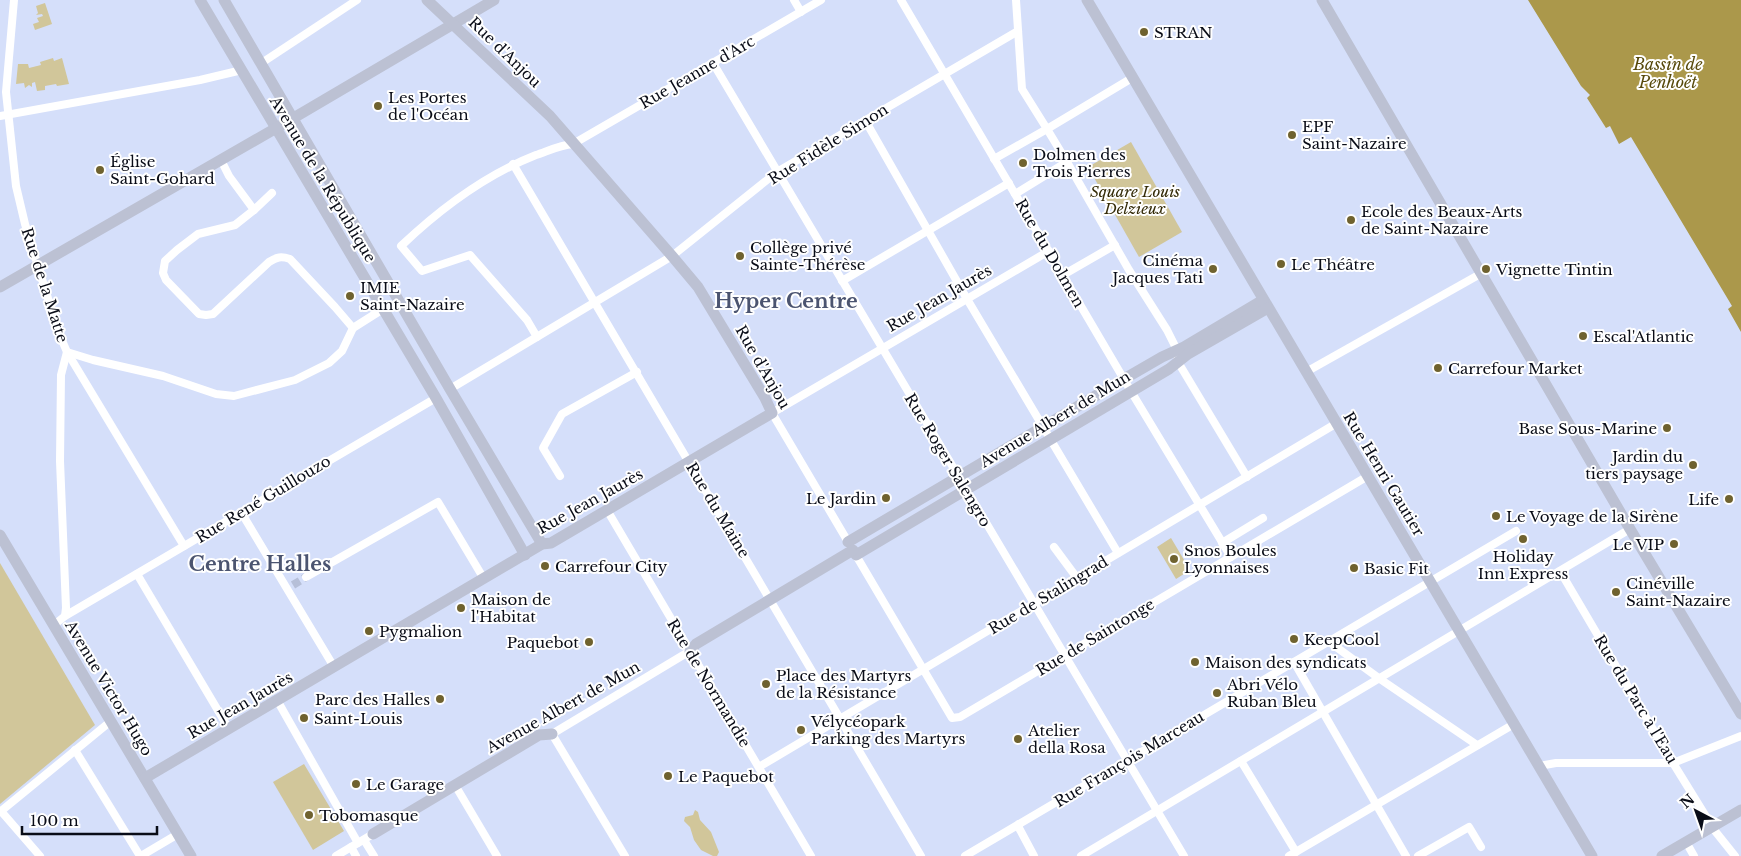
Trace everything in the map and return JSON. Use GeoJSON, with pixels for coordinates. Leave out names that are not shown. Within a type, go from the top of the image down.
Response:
{"type":"FeatureCollection","features":[{"type":"Feature","properties":{"kind":"street","name":"Rue de la Matte"},"geometry":{"type":"LineString","coordinates":[[14,0],[6,92],[16,186],[25,224],[58,331],[67,352],[61,375],[60,452],[66,598],[65,616]]}},
{"type":"Feature","properties":{"kind":"street","name":"Avenue de la République"},"geometry":{"type":"LineString","coordinates":[[200,0],[436,398],[525,555]]}},
{"type":"Feature","properties":{"kind":"street","name":"Avenue de la République"},"geometry":{"type":"LineString","coordinates":[[224,0],[450,389],[547,544]]}},
{"type":"Feature","properties":{"kind":"street"},"geometry":{"type":"LineString","coordinates":[[260,64],[357,0]]}},
{"type":"Feature","properties":{"kind":"street","name":"Rue d'Anjou"},"geometry":{"type":"LineString","coordinates":[[427,0],[550,116],[698,287],[765,398],[772,414],[852,549],[926,667],[952,718],[960,717]]}},
{"type":"Feature","properties":{"kind":"street"},"geometry":{"type":"LineString","coordinates":[[0,287],[494,0]]}},
{"type":"Feature","properties":{"kind":"street"},"geometry":{"type":"LineString","coordinates":[[794,0],[801,12]]}},
{"type":"Feature","properties":{"kind":"street","name":"Rue Jeanne d'Arc"},"geometry":{"type":"LineString","coordinates":[[537,337],[527,320],[470,256],[422,271],[401,246],[464,192],[513,164],[563,145],[573,144],[821,0]]}},
{"type":"Feature","properties":{"kind":"street","name":"Rue du Dolmen"},"geometry":{"type":"LineString","coordinates":[[901,0],[1231,557]]}},
{"type":"Feature","properties":{"kind":"street"},"geometry":{"type":"LineString","coordinates":[[1016,0],[1022,89],[1177,350],[1178,362],[1247,477]]}},
{"type":"Feature","properties":{"kind":"street","name":"Rue Henri Gautier"},"geometry":{"type":"LineString","coordinates":[[1086,0],[1592,856]]}},
{"type":"Feature","properties":{"kind":"street"},"geometry":{"type":"LineString","coordinates":[[1322,0],[1630,528],[1741,714]]}},
{"type":"Feature","properties":{"kind":"street","name":"Rue Fidèle Simon"},"geometry":{"type":"LineString","coordinates":[[595,302],[672,256],[777,172],[1018,31]]}},
{"type":"Feature","properties":{"kind":"street","name":"Rue Roger Salengro"},"geometry":{"type":"LineString","coordinates":[[713,63],[1184,856]]}},
{"type":"Feature","properties":{"kind":"street"},"geometry":{"type":"LineString","coordinates":[[0,116],[200,80],[242,70]]}},
{"type":"Feature","properties":{"kind":"street"},"geometry":{"type":"LineString","coordinates":[[994,159],[1132,78]]}},
{"type":"Feature","properties":{"kind":"street"},"geometry":{"type":"LineString","coordinates":[[865,120],[927,231],[1118,553]]}},
{"type":"Feature","properties":{"kind":"street"},"geometry":{"type":"LineString","coordinates":[[221,160],[229,176],[254,210]]}},
{"type":"Feature","properties":{"kind":"street"},"geometry":{"type":"LineString","coordinates":[[1015,194],[1067,162]]}},
{"type":"Feature","properties":{"kind":"street","name":"Rue du Maine"},"geometry":{"type":"LineString","coordinates":[[513,164],[922,856]]}},
{"type":"Feature","properties":{"kind":"street"},"geometry":{"type":"LineString","coordinates":[[842,281],[1009,183]]}},
{"type":"Feature","properties":{"kind":"street"},"geometry":{"type":"LineString","coordinates":[[272,193],[235,225],[198,234],[177,250],[165,262],[164,273],[166,280],[199,314],[213,314],[269,262],[282,256],[290,259],[353,328]]}},
{"type":"Feature","properties":{"kind":"street"},"geometry":{"type":"LineString","coordinates":[[1063,275],[1115,245]]}},
{"type":"Feature","properties":{"kind":"street","name":"Rue Jean Jaurès"},"geometry":{"type":"LineString","coordinates":[[145,778],[1049,251]]}},
{"type":"Feature","properties":{"kind":"street"},"geometry":{"type":"LineString","coordinates":[[1306,372],[1482,273]]}},
{"type":"Feature","properties":{"kind":"street"},"geometry":{"type":"LineString","coordinates":[[450,389],[595,302]]}},
{"type":"Feature","properties":{"kind":"street","name":"Avenue Albert de Mun"},"geometry":{"type":"LineString","coordinates":[[336,856],[539,735],[552,734],[690,651],[696,644],[852,549],[958,477],[1124,379],[1266,304]]}},
{"type":"Feature","properties":{"kind":"street","name":"Avenue Albert de Mun"},"geometry":{"type":"LineString","coordinates":[[852,549],[966,490],[1178,362],[1266,304]]}},
{"type":"Feature","properties":{"kind":"street"},"geometry":{"type":"LineString","coordinates":[[67,352],[163,376],[216,394],[234,396],[295,380],[329,363],[342,351],[353,328],[383,309]]}},
{"type":"Feature","properties":{"kind":"street"},"geometry":{"type":"LineString","coordinates":[[67,352],[184,546]]}},
{"type":"Feature","properties":{"kind":"street"},"geometry":{"type":"LineString","coordinates":[[560,476],[543,448],[562,414],[637,372]]}},
{"type":"Feature","properties":{"kind":"street","name":"Rue René Guillouzo"},"geometry":{"type":"LineString","coordinates":[[65,616],[436,398]]}},
{"type":"Feature","properties":{"kind":"street","name":"Rue de Stalingrad"},"geometry":{"type":"LineString","coordinates":[[759,767],[1336,423]]}},
{"type":"Feature","properties":{"kind":"street","name":"Rue de Saintonge"},"geometry":{"type":"LineString","coordinates":[[960,717],[1368,476]]}},
{"type":"Feature","properties":{"kind":"street"},"geometry":{"type":"LineString","coordinates":[[306,577],[438,502],[484,579]]}},
{"type":"Feature","properties":{"kind":"street","name":"Rue de Normandie"},"geometry":{"type":"LineString","coordinates":[[607,510],[810,856]]}},
{"type":"Feature","properties":{"kind":"street"},"geometry":{"type":"LineString","coordinates":[[241,512],[290,587],[334,667]]}},
{"type":"Feature","properties":{"kind":"street"},"geometry":{"type":"LineString","coordinates":[[1222,542],[1263,518]]}},
{"type":"Feature","properties":{"kind":"street"},"geometry":{"type":"LineString","coordinates":[[1081,856],[1560,572],[1630,528]]}},
{"type":"Feature","properties":{"kind":"street","name":"Rue François Marceau"},"geometry":{"type":"LineString","coordinates":[[965,856],[1516,530]]}},
{"type":"Feature","properties":{"kind":"street","name":"Avenue Victor Hugo"},"geometry":{"type":"LineString","coordinates":[[0,535],[192,856]]}},
{"type":"Feature","properties":{"kind":"street"},"geometry":{"type":"LineString","coordinates":[[1054,547],[1077,578]]}},
{"type":"Feature","properties":{"kind":"street","name":"Rue du Parc à l'Eau"},"geometry":{"type":"LineString","coordinates":[[1560,572],[1673,763],[1724,843],[1735,856]]}},
{"type":"Feature","properties":{"kind":"street"},"geometry":{"type":"LineString","coordinates":[[137,574],[229,728]]}},
{"type":"Feature","properties":{"kind":"street"},"geometry":{"type":"LineString","coordinates":[[54,625],[65,616]]}},
{"type":"Feature","properties":{"kind":"street"},"geometry":{"type":"LineString","coordinates":[[1328,641],[1477,745]]}},
{"type":"Feature","properties":{"kind":"street"},"geometry":{"type":"LineString","coordinates":[[1294,662],[1406,856]]}},
{"type":"Feature","properties":{"kind":"street"},"geometry":{"type":"LineString","coordinates":[[278,700],[362,841],[374,856]]}},
{"type":"Feature","properties":{"kind":"street"},"geometry":{"type":"LineString","coordinates":[[40,856],[0,812],[111,721]]}},
{"type":"Feature","properties":{"kind":"street"},"geometry":{"type":"LineString","coordinates":[[1241,761],[1293,854],[1514,724]]}},
{"type":"Feature","properties":{"kind":"street"},"geometry":{"type":"LineString","coordinates":[[552,734],[625,856]]}},
{"type":"Feature","properties":{"kind":"street"},"geometry":{"type":"LineString","coordinates":[[1539,766],[1556,763],[1673,763],[1741,736]]}},
{"type":"Feature","properties":{"kind":"street"},"geometry":{"type":"LineString","coordinates":[[75,750],[140,856],[178,834]]}},
{"type":"Feature","properties":{"kind":"street"},"geometry":{"type":"LineString","coordinates":[[455,785],[497,856]]}},
{"type":"Feature","properties":{"kind":"street"},"geometry":{"type":"LineString","coordinates":[[1662,856],[1741,810]]}},
{"type":"Feature","properties":{"kind":"street"},"geometry":{"type":"LineString","coordinates":[[1019,824],[1019,828],[1034,856]]}},
{"type":"Feature","properties":{"kind":"street"},"geometry":{"type":"LineString","coordinates":[[1418,856],[1469,826],[1481,847]]}},
{"type":"Feature","properties":{"kind":"street"},"geometry":{"type":"LineString","coordinates":[[356,856],[362,841]]}},
{"type":"Feature","properties":{"kind":"street"},"geometry":{"type":"LineString","coordinates":[[1686,842],[1694,856]]}},
{"type":"Feature","properties":{"kind":"green space"},"geometry":{"type":"Polygon","coordinates":[[[45,3],[52,24],[35,30],[33,24],[39,22],[37,18],[43,16],[42,14],[36,15],[38,13],[36,6],[45,3]]]}},
{"type":"Feature","properties":{"kind":"green space"},"geometry":{"type":"Polygon","coordinates":[[[53,58],[54,61],[62,58],[69,84],[45,86],[45,90],[37,91],[35,82],[32,83],[32,87],[29,85],[25,88],[24,83],[16,84],[18,64],[28,64],[29,68],[41,65],[40,62],[53,58]]]}},
{"type":"Feature","properties":{"kind":"green space","name":"Square Louis Delzieux"},"geometry":{"type":"Polygon","coordinates":[[[1131,142],[1182,232],[1139,257],[1088,167],[1131,142]]]}},
{"type":"Feature","properties":{"kind":"green space","name":"Snos Boules Lyonnaises"},"geometry":{"type":"Polygon","coordinates":[[[1171,538],[1190,570],[1176,579],[1157,547],[1171,538]]]}},
{"type":"Feature","properties":{"kind":"green space"},"geometry":{"type":"Polygon","coordinates":[[[0,563],[95,725],[0,804],[0,563]]]}},
{"type":"Feature","properties":{"kind":"green space"},"geometry":{"type":"Polygon","coordinates":[[[304,764],[344,831],[313,850],[273,782],[304,764]]]}},
{"type":"Feature","properties":{"kind":"green space"},"geometry":{"type":"Polygon","coordinates":[[[695,810],[698,812],[700,820],[711,832],[719,852],[717,856],[701,850],[694,840],[690,827],[684,821],[685,817],[693,815],[695,810]]]}},
{"type":"Feature","properties":{"kind":"water","name":"Bassin de Penhoët"},"geometry":{"type":"Polygon","coordinates":[[[1528,0],[1741,0],[1741,332],[1728,309],[1732,306],[1631,137],[1619,144],[1610,126],[1606,128],[1587,98],[1590,95],[1581,86],[1528,0]]]}},
{"type":"Feature","properties":{"kind":"tunnel"},"geometry":{"type":"LineString","coordinates":[[293,585],[306,577]]}},
{"type":"Feature","properties":{"kind":"place","name":"STRAN"},"geometry":{"type":"Point","coordinates":[1144,32]}},
{"type":"Feature","properties":{"kind":"place","name":"Les Portes de l'Océan"},"geometry":{"type":"Point","coordinates":[378,106]}},
{"type":"Feature","properties":{"kind":"place","name":"EPF Saint-Nazaire"},"geometry":{"type":"Point","coordinates":[1292,135]}},
{"type":"Feature","properties":{"kind":"place","name":"Dolmen des Trois Pierres"},"geometry":{"type":"Point","coordinates":[1023,163]}},
{"type":"Feature","properties":{"kind":"place","name":"Église Saint-Gohard"},"geometry":{"type":"Point","coordinates":[100,170]}},
{"type":"Feature","properties":{"kind":"place","name":"Ecole des Beaux-Arts de Saint-Nazaire"},"geometry":{"type":"Point","coordinates":[1351,220]}},
{"type":"Feature","properties":{"kind":"place","name":"Collège privé Sainte-Thérèse"},"geometry":{"type":"Point","coordinates":[740,256]}},
{"type":"Feature","properties":{"kind":"place","name":"Le Théâtre"},"geometry":{"type":"Point","coordinates":[1281,264]}},
{"type":"Feature","properties":{"kind":"place","name":"Cinéma Jacques Tati"},"geometry":{"type":"Point","coordinates":[1213,269]}},
{"type":"Feature","properties":{"kind":"place","name":"Vignette Tintin"},"geometry":{"type":"Point","coordinates":[1486,269]}},
{"type":"Feature","properties":{"kind":"place","name":"IMIE Saint-Nazaire"},"geometry":{"type":"Point","coordinates":[350,296]}},
{"type":"Feature","properties":{"kind":"place","name":"Escal'Atlantic"},"geometry":{"type":"Point","coordinates":[1583,336]}},
{"type":"Feature","properties":{"kind":"place","name":"Carrefour Market"},"geometry":{"type":"Point","coordinates":[1438,368]}},
{"type":"Feature","properties":{"kind":"place","name":"Base Sous-Marine"},"geometry":{"type":"Point","coordinates":[1667,428]}},
{"type":"Feature","properties":{"kind":"place","name":"Jardin du tiers paysage"},"geometry":{"type":"Point","coordinates":[1693,465]}},
{"type":"Feature","properties":{"kind":"place","name":"Le Jardin"},"geometry":{"type":"Point","coordinates":[886,498]}},
{"type":"Feature","properties":{"kind":"place","name":"Life"},"geometry":{"type":"Point","coordinates":[1729,499]}},
{"type":"Feature","properties":{"kind":"place","name":"Le Voyage de la Sirène"},"geometry":{"type":"Point","coordinates":[1496,516]}},
{"type":"Feature","properties":{"kind":"place","name":"Holiday Inn Express"},"geometry":{"type":"Point","coordinates":[1523,539]}},
{"type":"Feature","properties":{"kind":"place","name":"Le VIP"},"geometry":{"type":"Point","coordinates":[1674,544]}},
{"type":"Feature","properties":{"kind":"place","name":"Snos Boules Lyonnaises"},"geometry":{"type":"Point","coordinates":[1174,559]}},
{"type":"Feature","properties":{"kind":"place","name":"Carrefour City"},"geometry":{"type":"Point","coordinates":[545,566]}},
{"type":"Feature","properties":{"kind":"place","name":"Basic Fit"},"geometry":{"type":"Point","coordinates":[1354,568]}},
{"type":"Feature","properties":{"kind":"place","name":"Cinéville Saint-Nazaire"},"geometry":{"type":"Point","coordinates":[1616,592]}},
{"type":"Feature","properties":{"kind":"place","name":"Maison de l'Habitat"},"geometry":{"type":"Point","coordinates":[461,608]}},
{"type":"Feature","properties":{"kind":"place","name":"Pygmalion"},"geometry":{"type":"Point","coordinates":[369,631]}},
{"type":"Feature","properties":{"kind":"place","name":"KeepCool"},"geometry":{"type":"Point","coordinates":[1294,639]}},
{"type":"Feature","properties":{"kind":"place","name":"Paquebot"},"geometry":{"type":"Point","coordinates":[589,642]}},
{"type":"Feature","properties":{"kind":"place","name":"Maison des syndicats"},"geometry":{"type":"Point","coordinates":[1195,662]}},
{"type":"Feature","properties":{"kind":"place","name":"Place des Martyrs de la Résistance"},"geometry":{"type":"Point","coordinates":[766,684]}},
{"type":"Feature","properties":{"kind":"place","name":"Abri Vélo Ruban Bleu"},"geometry":{"type":"Point","coordinates":[1217,693]}},
{"type":"Feature","properties":{"kind":"place","name":"Parc des Halles"},"geometry":{"type":"Point","coordinates":[440,699]}},
{"type":"Feature","properties":{"kind":"place","name":"Saint-Louis"},"geometry":{"type":"Point","coordinates":[304,718]}},
{"type":"Feature","properties":{"kind":"place","name":"Vélycéopark Parking des Martyrs"},"geometry":{"type":"Point","coordinates":[801,730]}},
{"type":"Feature","properties":{"kind":"place","name":"Atelier della Rosa"},"geometry":{"type":"Point","coordinates":[1018,739]}},
{"type":"Feature","properties":{"kind":"place","name":"Le Paquebot"},"geometry":{"type":"Point","coordinates":[668,776]}},
{"type":"Feature","properties":{"kind":"place","name":"Le Garage"},"geometry":{"type":"Point","coordinates":[356,784]}},
{"type":"Feature","properties":{"kind":"place","name":"Tobomasque"},"geometry":{"type":"Point","coordinates":[309,815]}},
{"type":"Feature","properties":{"kind":"district","name":"Hyper Centre"},"geometry":{"type":"Point","coordinates":[786,301]}},
{"type":"Feature","properties":{"kind":"district","name":"Centre Halles"},"geometry":{"type":"Point","coordinates":[260,564]}}]}
